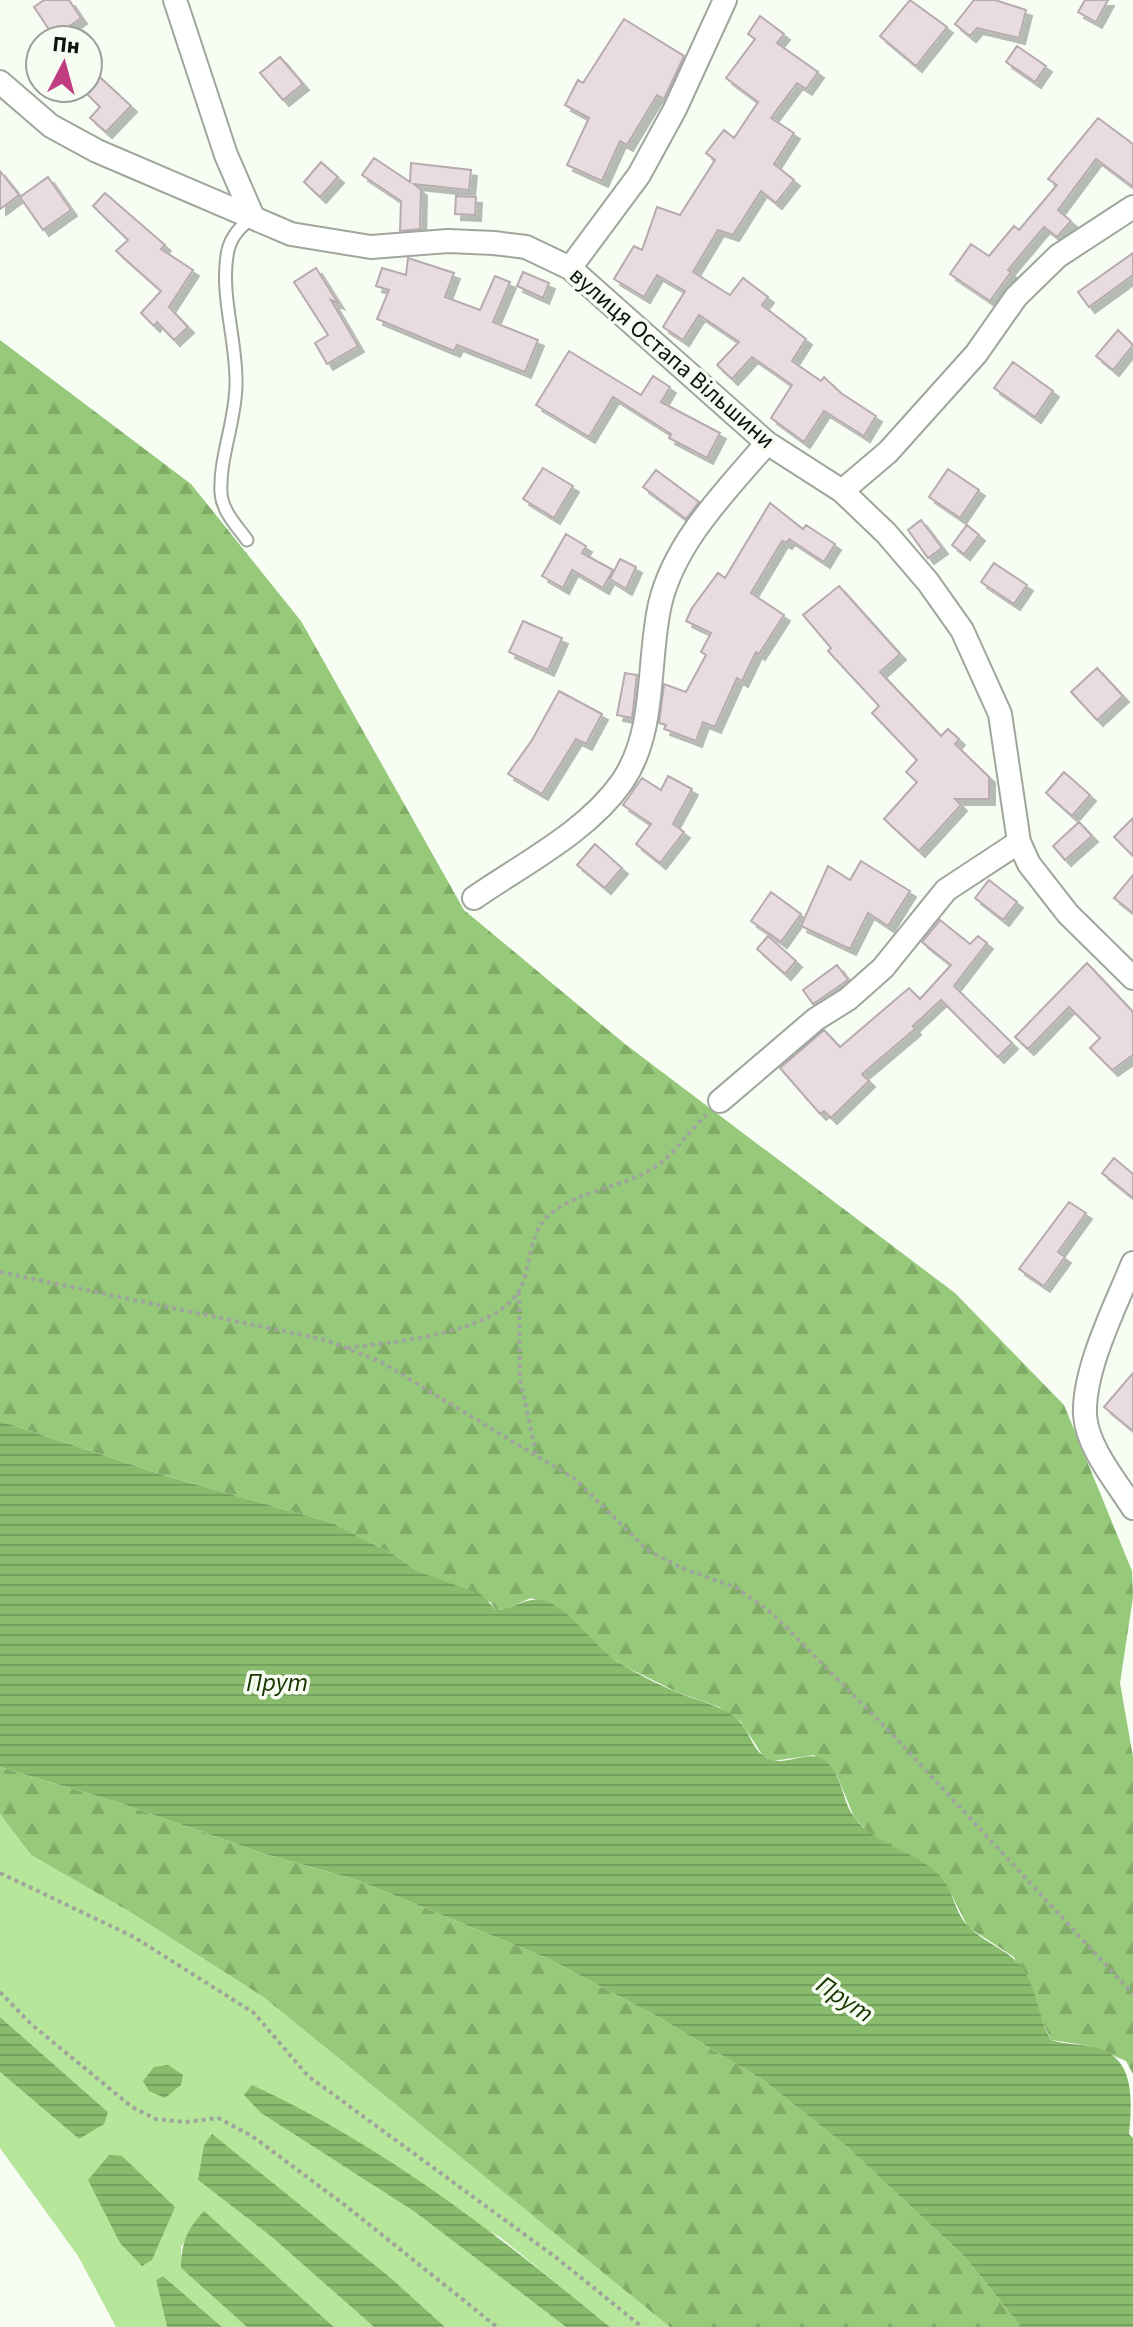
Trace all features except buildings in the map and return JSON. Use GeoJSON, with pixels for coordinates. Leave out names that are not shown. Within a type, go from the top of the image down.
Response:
{"type":"FeatureCollection","features":[{"type":"Feature","properties":{"kind":"street"},"geometry":{"type":"LineString","coordinates":[[175,0],[226,155],[253,217]]}},
{"type":"Feature","properties":{"kind":"street"},"geometry":{"type":"LineString","coordinates":[[570,268],[639,175],[675,109],[725,0]]}},
{"type":"Feature","properties":{"kind":"street","name":"вулиця Остапа Вільшини"},"geometry":{"type":"LineString","coordinates":[[0,82],[30,110],[62,132],[158,179],[291,234],[371,247],[448,241],[526,247],[570,268],[767,443],[842,491],[886,533],[928,582],[962,630],[1000,714],[1019,842],[1043,886],[1133,978]]}},
{"type":"Feature","properties":{"kind":"street"},"geometry":{"type":"LineString","coordinates":[[842,491],[888,452],[976,354],[1016,297],[1058,256],[1133,207]]}},
{"type":"Feature","properties":{"kind":"street"},"geometry":{"type":"LineString","coordinates":[[474,898],[596,812],[623,780],[639,746],[651,689],[660,605],[675,560],[767,443]]}},
{"type":"Feature","properties":{"kind":"street"},"geometry":{"type":"LineString","coordinates":[[720,1101],[805,1028],[848,999],[883,968],[946,890],[1019,842]]}},
{"type":"Feature","properties":{"kind":"street"},"geometry":{"type":"LineString","coordinates":[[1133,1263],[1090,1379],[1085,1417],[1099,1454],[1133,1508]]}},
{"type":"Feature","properties":{"kind":"lane"},"geometry":{"type":"LineString","coordinates":[[247,540],[226,513],[221,494],[237,382],[234,333],[227,294],[228,250],[237,230],[253,217]]}},
{"type":"Feature","properties":{"kind":"path"},"geometry":{"type":"LineString","coordinates":[[537,1455],[520,1379],[519,1290],[536,1234],[548,1215],[570,1202],[647,1172],[664,1161],[720,1101]]}},
{"type":"Feature","properties":{"kind":"path"},"geometry":{"type":"LineString","coordinates":[[0,1272],[312,1337],[346,1348],[381,1362],[451,1401],[575,1479],[647,1550],[682,1568],[737,1588],[774,1615],[892,1734],[1133,1994]]}},
{"type":"Feature","properties":{"kind":"path"},"geometry":{"type":"LineString","coordinates":[[346,1348],[448,1334],[491,1314],[519,1290]]}},
{"type":"Feature","properties":{"kind":"path"},"geometry":{"type":"LineString","coordinates":[[0,1873],[134,1937],[254,2013],[308,2076],[522,2232],[642,2327]]}},
{"type":"Feature","properties":{"kind":"path"},"geometry":{"type":"LineString","coordinates":[[0,1992],[31,2024],[132,2107],[156,2119],[185,2122],[218,2118],[252,2136],[346,2206],[497,2327]]}},
{"type":"Feature","properties":{"kind":"shaded area"},"geometry":{"type":"Polygon","coordinates":[[[0,1814],[31,1855],[130,1912],[262,1996],[670,2327],[610,2327],[500,2237],[261,2113],[415,2212],[566,2327],[445,2327],[392,2279],[198,2180],[273,2238],[374,2327],[334,2327],[204,2212],[181,2247],[181,2268],[247,2327],[222,2327],[163,2276],[156,2280],[167,2327],[116,2327],[78,2256],[0,2148],[0,2072],[79,2139],[108,2112],[0,2017],[0,1814]]]}},
{"type":"Feature","properties":{"kind":"green space"},"geometry":{"type":"Polygon","coordinates":[[[0,340],[191,484],[301,621],[464,910],[625,1044],[955,1293],[1064,1405],[1132,1571],[1133,1597],[1120,1683],[1133,1757],[1133,2074],[1126,2061],[1091,2046],[1051,2040],[1014,1957],[968,1927],[944,1880],[924,1864],[872,1836],[854,1817],[837,1775],[814,1755],[773,1761],[763,1756],[741,1722],[719,1707],[679,1693],[624,1666],[601,1651],[560,1609],[531,1598],[496,1610],[490,1602],[417,1571],[396,1556],[333,1523],[166,1476],[0,1421],[0,340]]]}},
{"type":"Feature","properties":{"kind":"green space"},"geometry":{"type":"Polygon","coordinates":[[[0,1767],[120,1803],[265,1854],[357,1880],[549,1959],[660,2018],[763,2080],[846,2146],[966,2258],[1021,2327],[670,2327],[262,1996],[130,1912],[31,1855],[0,1814],[0,1767]]]}},
{"type":"Feature","properties":{"kind":"water","name":"Прут"},"geometry":{"type":"Polygon","coordinates":[[[0,1421],[166,1476],[333,1523],[396,1556],[417,1571],[482,1595],[496,1610],[534,1600],[548,1602],[567,1614],[621,1664],[658,1684],[721,1708],[735,1717],[765,1757],[781,1761],[813,1756],[828,1763],[837,1776],[850,1811],[863,1827],[933,1870],[947,1885],[969,1927],[1019,1964],[1029,1980],[1051,2040],[1095,2047],[1108,2052],[1124,2068],[1131,2105],[1129,2134],[1133,2138],[1133,2327],[1021,2327],[966,2258],[846,2146],[763,2080],[660,2018],[549,1959],[357,1880],[265,1854],[120,1803],[0,1767],[0,1421]]]}},
{"type":"Feature","properties":{"kind":"water"},"geometry":{"type":"Polygon","coordinates":[[[0,2017],[108,2112],[104,2124],[79,2139],[0,2072],[0,2017]]]}},
{"type":"Feature","properties":{"kind":"water"},"geometry":{"type":"Polygon","coordinates":[[[168,2065],[183,2075],[181,2085],[165,2098],[149,2091],[143,2081],[154,2067],[168,2065]]]}},
{"type":"Feature","properties":{"kind":"water"},"geometry":{"type":"Polygon","coordinates":[[[252,2085],[348,2136],[439,2194],[610,2327],[566,2327],[415,2212],[261,2113],[244,2095],[252,2085]]]}},
{"type":"Feature","properties":{"kind":"water"},"geometry":{"type":"Polygon","coordinates":[[[212,2134],[392,2279],[445,2327],[374,2327],[273,2238],[198,2180],[204,2145],[212,2134]]]}},
{"type":"Feature","properties":{"kind":"water"},"geometry":{"type":"Polygon","coordinates":[[[109,2155],[122,2156],[175,2207],[152,2260],[142,2266],[120,2243],[88,2180],[109,2155]]]}},
{"type":"Feature","properties":{"kind":"water"},"geometry":{"type":"Polygon","coordinates":[[[204,2211],[334,2327],[247,2327],[181,2268],[186,2237],[204,2211]]]}},
{"type":"Feature","properties":{"kind":"water"},"geometry":{"type":"Polygon","coordinates":[[[163,2276],[222,2327],[167,2327],[156,2280],[163,2276]]]}}]}
